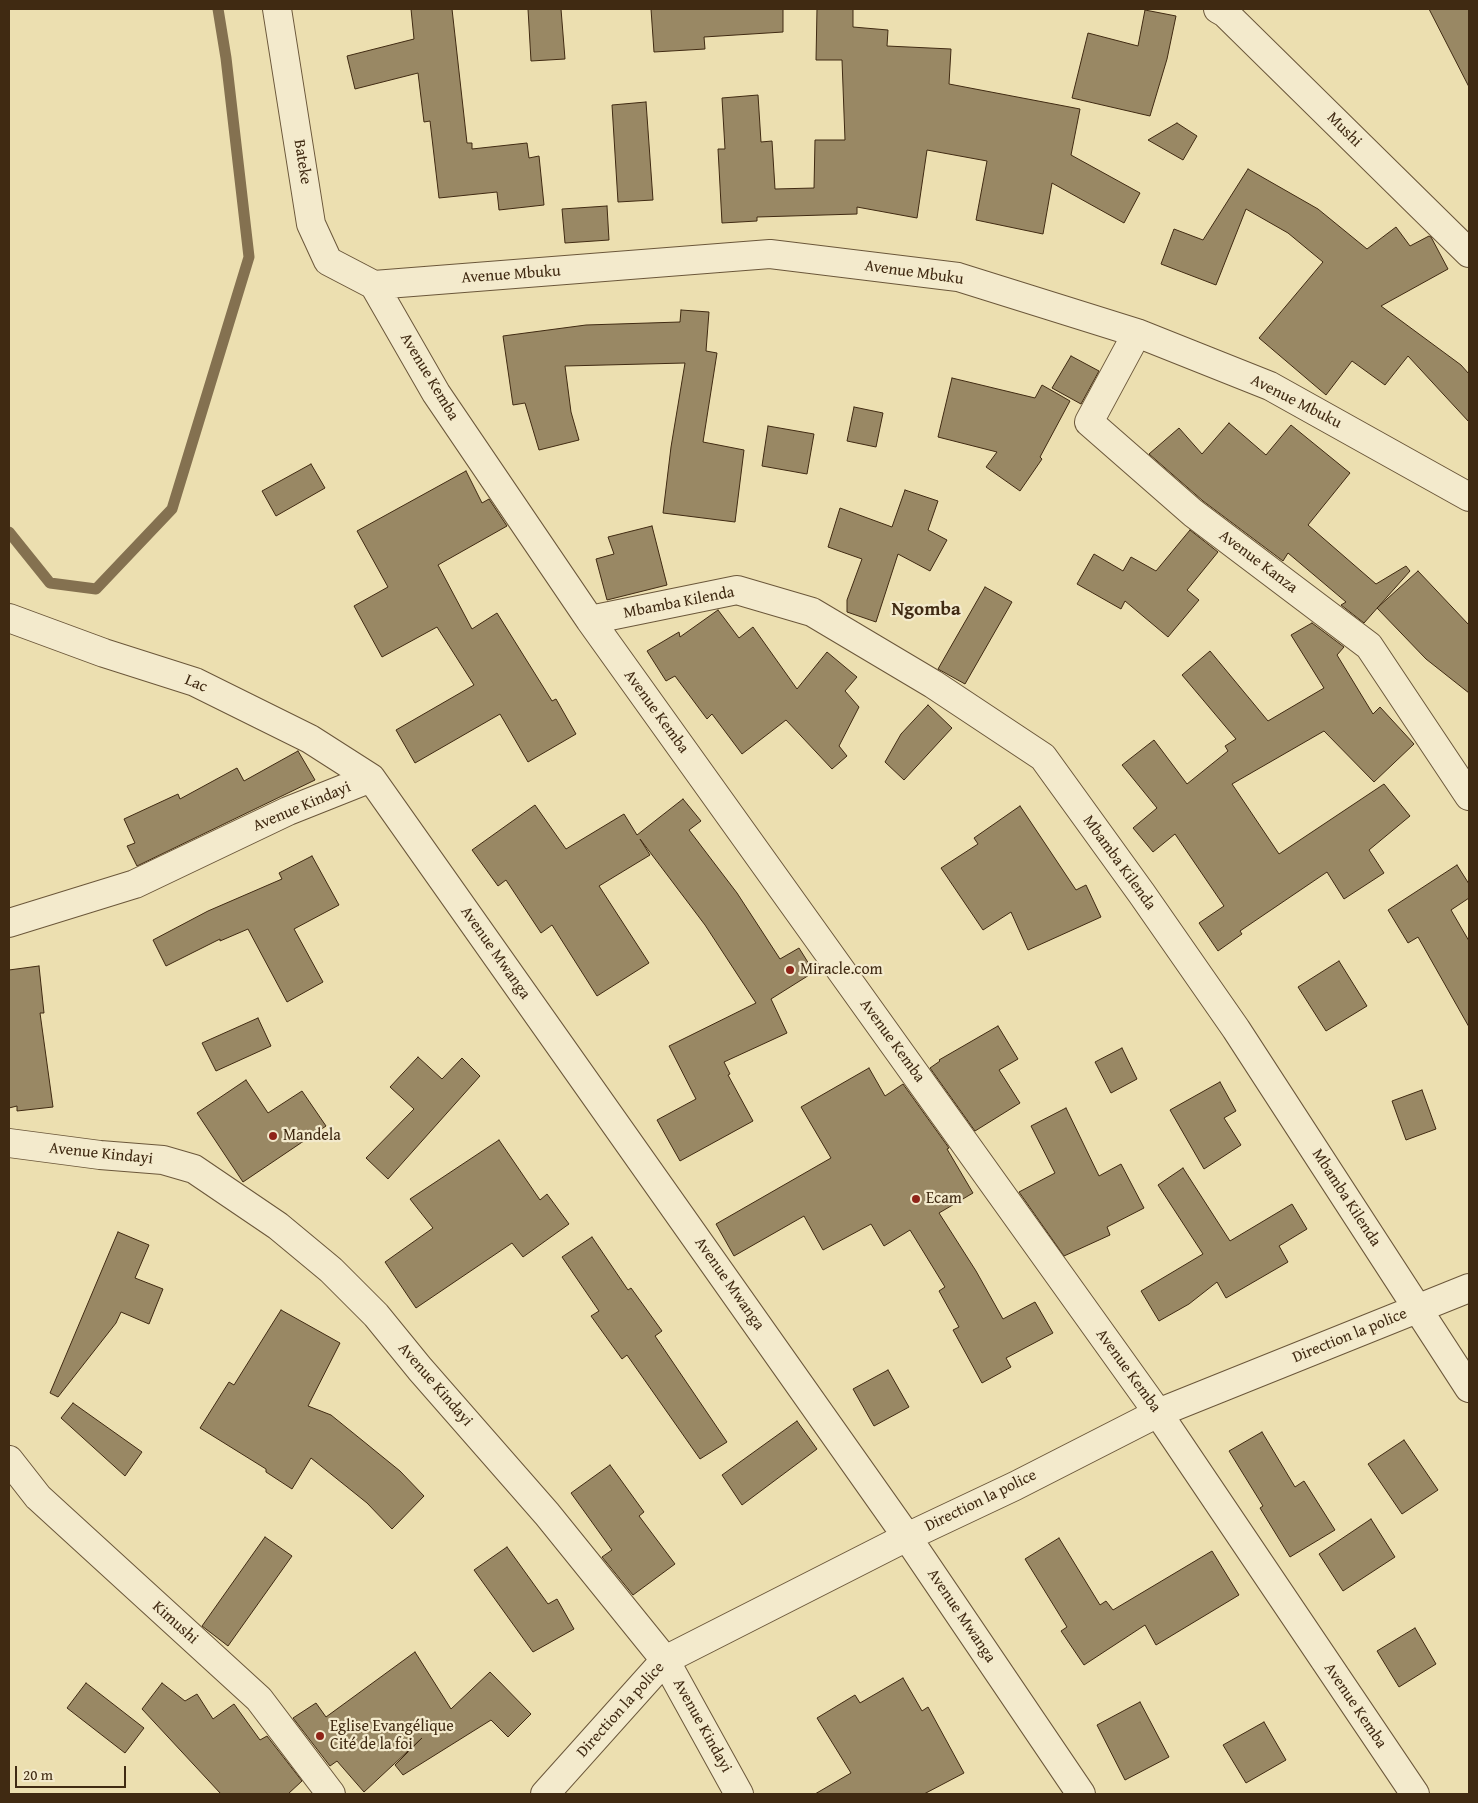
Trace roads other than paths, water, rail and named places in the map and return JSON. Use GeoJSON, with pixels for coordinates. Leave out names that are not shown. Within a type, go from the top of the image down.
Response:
{"type":"FeatureCollection","features":[{"type":"Feature","properties":{"kind":"street","name":"Bateke"},"geometry":{"type":"LineString","coordinates":[[277,9],[311,224],[328,261],[374,285]]}},
{"type":"Feature","properties":{"kind":"street","name":"Mushi"},"geometry":{"type":"LineString","coordinates":[[1218,9],[1225,13],[1469,253]]}},
{"type":"Feature","properties":{"kind":"street","name":"Avenue Mbuku"},"geometry":{"type":"LineString","coordinates":[[374,285],[770,254],[958,277],[1137,333],[1270,386],[1469,497]]}},
{"type":"Feature","properties":{"kind":"street","name":"Avenue Kemba"},"geometry":{"type":"LineString","coordinates":[[374,285],[436,394],[590,620],[1158,1413],[1415,1794]]}},
{"type":"Feature","properties":{"kind":"street","name":"Avenue Kanza"},"geometry":{"type":"LineString","coordinates":[[1137,333],[1090,422],[1193,513],[1369,646],[1469,796]]}},
{"type":"Feature","properties":{"kind":"street","name":"Mbamba Kilenda"},"geometry":{"type":"LineString","coordinates":[[590,620],[737,590],[812,612],[933,684],[1043,757],[1236,1029],[1469,1388]]}},
{"type":"Feature","properties":{"kind":"street","name":"Lac"},"geometry":{"type":"LineString","coordinates":[[9,618],[104,653],[195,682],[310,739],[371,778]]}},
{"type":"Feature","properties":{"kind":"street","name":"Avenue Kindayi"},"geometry":{"type":"LineString","coordinates":[[9,923],[135,884],[288,811],[371,778]]}},
{"type":"Feature","properties":{"kind":"street","name":"Avenue Mwanga"},"geometry":{"type":"LineString","coordinates":[[371,778],[907,1537],[1081,1794]]}},
{"type":"Feature","properties":{"kind":"street","name":"Avenue Kindayi"},"geometry":{"type":"LineString","coordinates":[[9,1144],[100,1155],[163,1160],[194,1169],[278,1226],[331,1270],[376,1315],[420,1369],[547,1514],[665,1660],[739,1794]]}},
{"type":"Feature","properties":{"kind":"street","name":"Direction la police"},"geometry":{"type":"LineString","coordinates":[[545,1794],[665,1660],[907,1537],[1015,1486],[1158,1413],[1469,1288]]}},
{"type":"Feature","properties":{"kind":"street","name":"Kimushi"},"geometry":{"type":"LineString","coordinates":[[9,1460],[38,1497],[259,1699],[331,1794]]}},
{"type":"Feature","properties":{"kind":"waterway"},"geometry":{"type":"LineString","coordinates":[[9,532],[50,583],[96,589],[172,509],[249,257],[226,58],[218,9]]}},
{"type":"Feature","properties":{"kind":"place","name":"Miracle.com"},"geometry":{"type":"Point","coordinates":[790,970]}},
{"type":"Feature","properties":{"kind":"place","name":"Mandela"},"geometry":{"type":"Point","coordinates":[273,1136]}},
{"type":"Feature","properties":{"kind":"place","name":"Ecam"},"geometry":{"type":"Point","coordinates":[916,1199]}},
{"type":"Feature","properties":{"kind":"place","name":"Eglise Evangélique Cité de la foi"},"geometry":{"type":"Point","coordinates":[320,1736]}},
{"type":"Feature","properties":{"kind":"district","name":"Ngomba"},"geometry":{"type":"Point","coordinates":[926,610]}}]}
